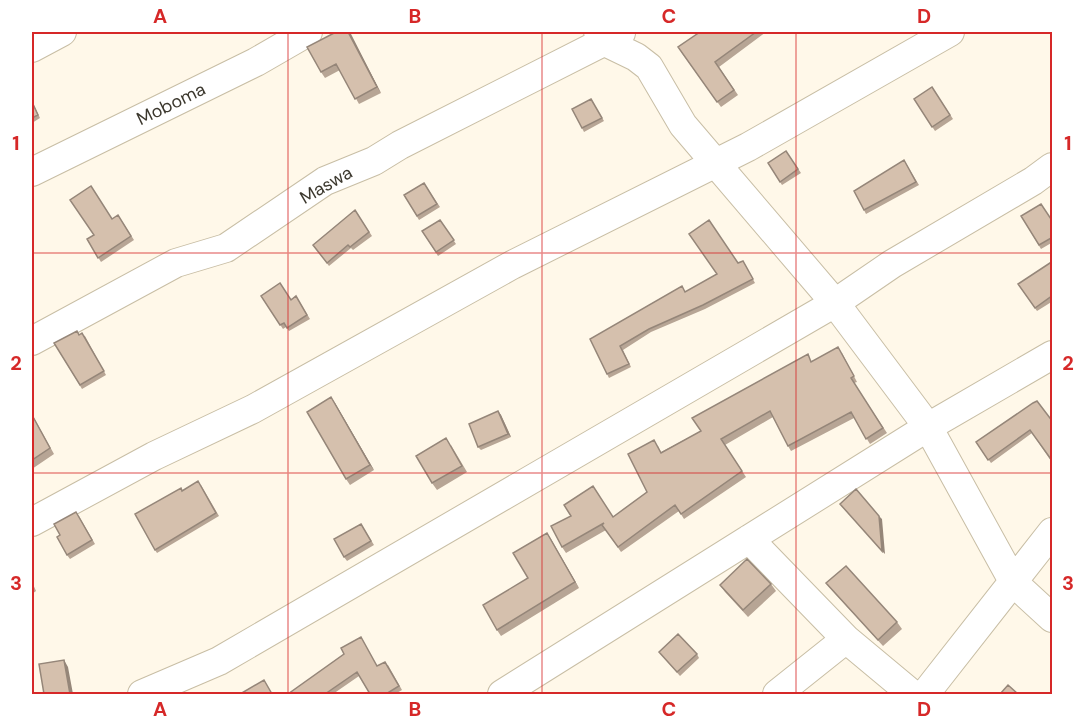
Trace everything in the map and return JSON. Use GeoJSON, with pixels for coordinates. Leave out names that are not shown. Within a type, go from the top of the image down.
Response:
{"type":"FeatureCollection","features":[{"type":"Feature","properties":{"kind":"street"},"geometry":{"type":"LineString","coordinates":[[32,48],[62,32]]}},
{"type":"Feature","properties":{"kind":"street","name":"Moboma"},"geometry":{"type":"LineString","coordinates":[[32,172],[256,62],[308,32]]}},
{"type":"Feature","properties":{"kind":"street"},"geometry":{"type":"LineString","coordinates":[[32,522],[154,456],[253,410],[512,265],[714,164],[950,32]]}},
{"type":"Feature","properties":{"kind":"street"},"geometry":{"type":"LineString","coordinates":[[609,35],[649,67],[683,125],[835,303],[928,427],[1014,583],[1053,618]]}},
{"type":"Feature","properties":{"kind":"street","name":"Maswa"},"geometry":{"type":"LineString","coordinates":[[32,341],[176,263],[226,248],[325,181],[374,161],[400,145],[609,35]]}},
{"type":"Feature","properties":{"kind":"street"},"geometry":{"type":"LineString","coordinates":[[142,694],[219,661],[835,303],[892,264],[1053,167]]}},
{"type":"Feature","properties":{"kind":"street"},"geometry":{"type":"LineString","coordinates":[[502,694],[928,427],[1053,355]]}},
{"type":"Feature","properties":{"kind":"street"},"geometry":{"type":"LineString","coordinates":[[925,694],[1053,532]]}},
{"type":"Feature","properties":{"kind":"street"},"geometry":{"type":"LineString","coordinates":[[749,539],[846,639],[912,694]]}},
{"type":"Feature","properties":{"kind":"street"},"geometry":{"type":"LineString","coordinates":[[777,694],[846,639]]}},
{"type":"Feature","properties":{"kind":"building"},"geometry":{"type":"Polygon","coordinates":[[[336,32],[348,32],[377,87],[355,99],[336,64],[321,72],[307,47],[336,32]]]}},
{"type":"Feature","properties":{"kind":"building"},"geometry":{"type":"Polygon","coordinates":[[[700,32],[756,32],[715,62],[734,90],[717,102],[678,47],[700,32]]]}},
{"type":"Feature","properties":{"kind":"building"},"geometry":{"type":"Polygon","coordinates":[[[932,87],[950,115],[932,127],[914,99],[932,87]]]}},
{"type":"Feature","properties":{"kind":"building"},"geometry":{"type":"Polygon","coordinates":[[[591,99],[602,118],[582,128],[572,109],[591,99]]]}},
{"type":"Feature","properties":{"kind":"building"},"geometry":{"type":"Polygon","coordinates":[[[32,102],[38,115],[32,118],[32,102]]]}},
{"type":"Feature","properties":{"kind":"building"},"geometry":{"type":"Polygon","coordinates":[[[786,151],[798,169],[780,182],[768,163],[786,151]]]}},
{"type":"Feature","properties":{"kind":"building"},"geometry":{"type":"Polygon","coordinates":[[[904,160],[916,182],[864,210],[854,191],[904,160]]]}},
{"type":"Feature","properties":{"kind":"building"},"geometry":{"type":"Polygon","coordinates":[[[424,183],[437,204],[417,216],[404,195],[424,183]]]}},
{"type":"Feature","properties":{"kind":"building"},"geometry":{"type":"Polygon","coordinates":[[[91,186],[112,219],[118,215],[131,236],[98,258],[87,239],[94,235],[70,200],[91,186]]]}},
{"type":"Feature","properties":{"kind":"building"},"geometry":{"type":"Polygon","coordinates":[[[1041,204],[1053,222],[1053,237],[1039,245],[1021,216],[1041,204]]]}},
{"type":"Feature","properties":{"kind":"building"},"geometry":{"type":"Polygon","coordinates":[[[355,210],[369,232],[350,247],[348,245],[327,263],[313,245],[355,210]]]}},
{"type":"Feature","properties":{"kind":"building"},"geometry":{"type":"Polygon","coordinates":[[[440,220],[454,240],[436,252],[422,231],[440,220]]]}},
{"type":"Feature","properties":{"kind":"building"},"geometry":{"type":"Polygon","coordinates":[[[709,220],[738,263],[743,261],[753,279],[649,329],[620,346],[629,364],[607,374],[590,339],[682,286],[685,292],[717,274],[689,234],[709,220]]]}},
{"type":"Feature","properties":{"kind":"building"},"geometry":{"type":"Polygon","coordinates":[[[1053,261],[1053,295],[1035,308],[1018,284],[1053,261]]]}},
{"type":"Feature","properties":{"kind":"building"},"geometry":{"type":"Polygon","coordinates":[[[280,283],[291,300],[296,296],[307,315],[287,328],[284,323],[280,325],[261,296],[280,283]]]}},
{"type":"Feature","properties":{"kind":"building"},"geometry":{"type":"Polygon","coordinates":[[[77,331],[79,335],[82,333],[104,371],[80,385],[54,343],[77,331]]]}},
{"type":"Feature","properties":{"kind":"building"},"geometry":{"type":"Polygon","coordinates":[[[838,347],[854,376],[851,378],[883,428],[866,439],[851,412],[788,446],[770,411],[721,439],[742,471],[681,514],[675,505],[618,547],[602,525],[604,523],[562,547],[551,526],[571,516],[564,505],[593,486],[613,517],[647,492],[628,454],[654,440],[661,453],[701,431],[692,418],[808,354],[811,362],[838,347]]]}},
{"type":"Feature","properties":{"kind":"building"},"geometry":{"type":"Polygon","coordinates":[[[331,397],[370,465],[346,479],[307,412],[331,397]]]}},
{"type":"Feature","properties":{"kind":"building"},"geometry":{"type":"Polygon","coordinates":[[[1037,401],[1053,422],[1053,462],[1030,430],[988,460],[976,442],[1037,401]]]}},
{"type":"Feature","properties":{"kind":"building"},"geometry":{"type":"Polygon","coordinates":[[[498,411],[508,434],[478,447],[469,424],[498,411]]]}},
{"type":"Feature","properties":{"kind":"building"},"geometry":{"type":"Polygon","coordinates":[[[32,415],[50,448],[32,460],[32,415]]]}},
{"type":"Feature","properties":{"kind":"building"},"geometry":{"type":"Polygon","coordinates":[[[446,438],[462,466],[432,483],[416,456],[446,438]]]}},
{"type":"Feature","properties":{"kind":"building"},"geometry":{"type":"Polygon","coordinates":[[[198,481],[216,513],[155,550],[135,514],[198,481]]]}},
{"type":"Feature","properties":{"kind":"building"},"geometry":{"type":"Polygon","coordinates":[[[856,489],[879,516],[882,551],[840,504],[856,489]]]}},
{"type":"Feature","properties":{"kind":"building"},"geometry":{"type":"Polygon","coordinates":[[[76,512],[92,540],[67,555],[57,537],[60,535],[54,524],[76,512]]]}},
{"type":"Feature","properties":{"kind":"building"},"geometry":{"type":"Polygon","coordinates":[[[361,524],[371,541],[344,557],[334,539],[361,524]]]}},
{"type":"Feature","properties":{"kind":"building"},"geometry":{"type":"Polygon","coordinates":[[[547,533],[575,582],[497,630],[483,605],[528,578],[513,553],[547,533]]]}},
{"type":"Feature","properties":{"kind":"building"},"geometry":{"type":"Polygon","coordinates":[[[747,559],[771,584],[743,610],[720,585],[747,559]]]}},
{"type":"Feature","properties":{"kind":"building"},"geometry":{"type":"Polygon","coordinates":[[[846,566],[897,622],[878,640],[826,583],[846,566]]]}},
{"type":"Feature","properties":{"kind":"building"},"geometry":{"type":"Polygon","coordinates":[[[678,634],[697,654],[677,672],[659,652],[678,634]]]}},
{"type":"Feature","properties":{"kind":"building"},"geometry":{"type":"Polygon","coordinates":[[[361,637],[377,666],[385,662],[399,686],[386,694],[370,694],[357,672],[325,694],[288,694],[344,654],[341,648],[361,637]]]}},
{"type":"Feature","properties":{"kind":"building"},"geometry":{"type":"Polygon","coordinates":[[[64,660],[70,694],[44,694],[39,664],[64,660]]]}},
{"type":"Feature","properties":{"kind":"building"},"geometry":{"type":"Polygon","coordinates":[[[264,680],[272,694],[240,694],[264,680]]]}},
{"type":"Feature","properties":{"kind":"building"},"geometry":{"type":"Polygon","coordinates":[[[1008,685],[1018,694],[1000,694],[1008,685]]]}}]}
